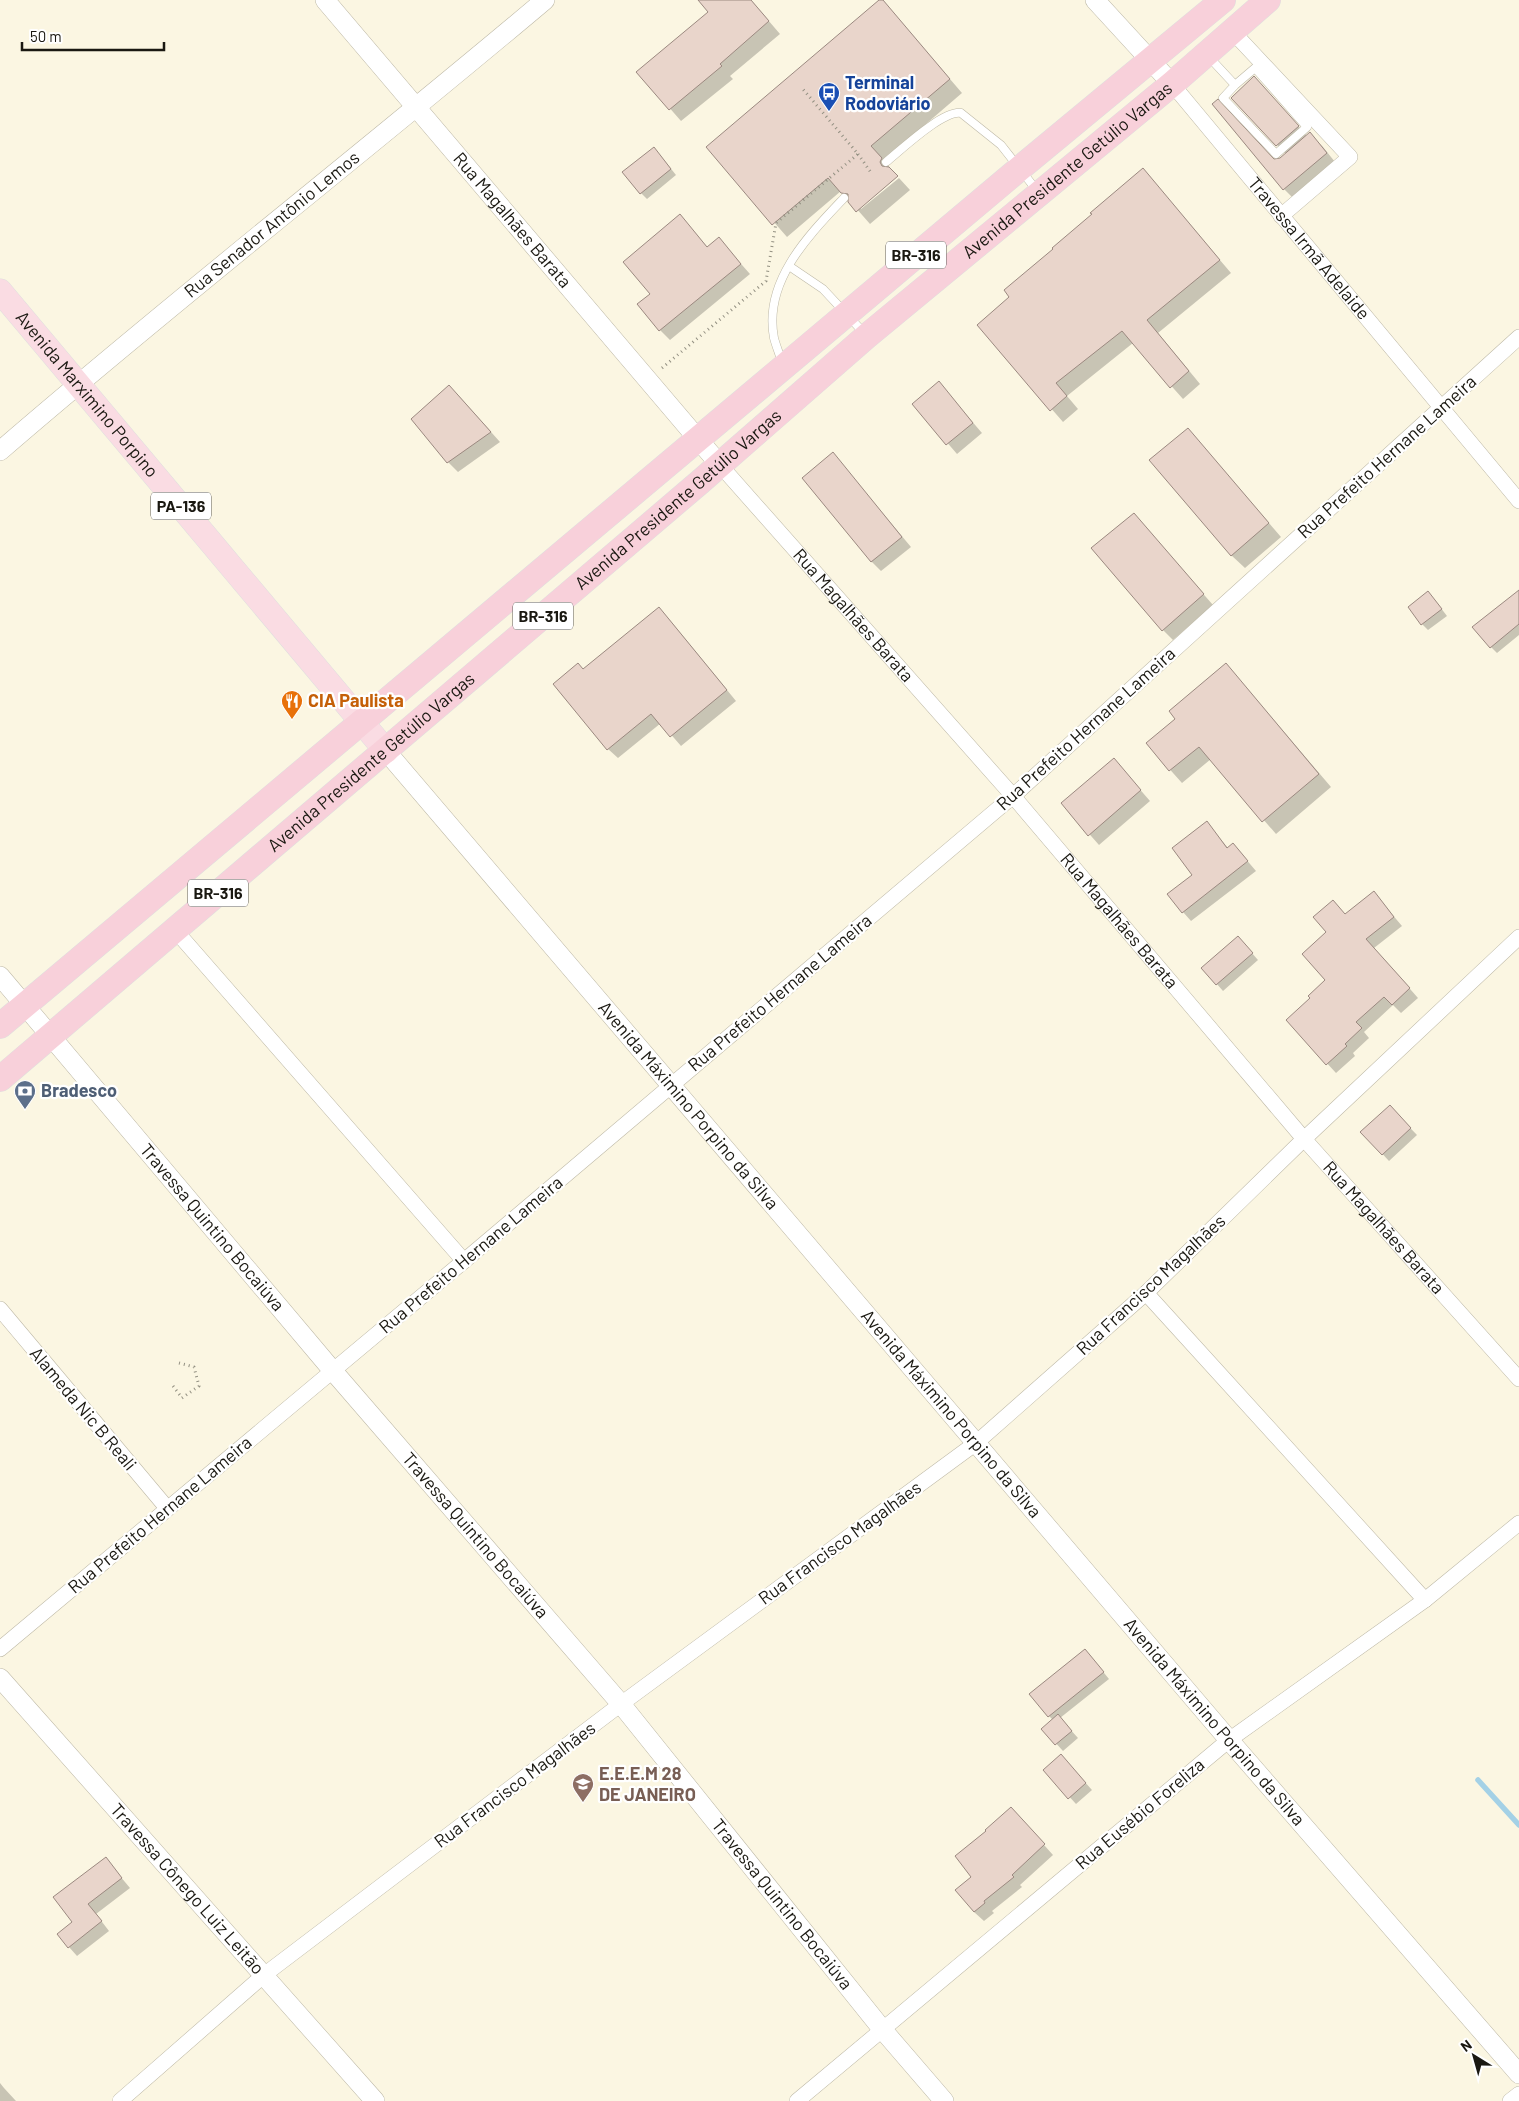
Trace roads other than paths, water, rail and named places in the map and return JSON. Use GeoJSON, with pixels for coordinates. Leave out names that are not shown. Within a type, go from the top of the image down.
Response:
{"type":"FeatureCollection","features":[{"type":"Feature","properties":{"kind":"highway","name":"Avenida Presidente Getúlio Vargas"},"geometry":{"type":"LineString","coordinates":[[0,1026],[1019,168],[1223,0]]}},
{"type":"Feature","properties":{"kind":"highway","name":"Avenida Presidente Getúlio Vargas"},"geometry":{"type":"LineString","coordinates":[[0,1079],[720,465],[867,336],[1172,84],[1268,0]]}},
{"type":"Feature","properties":{"kind":"main road","name":"Avenida Marximino Porpino"},"geometry":{"type":"LineString","coordinates":[[0,291],[386,750]]}},
{"type":"Feature","properties":{"kind":"street","name":"Rua Magalhães Barata"},"geometry":{"type":"LineString","coordinates":[[325,0],[720,465],[1013,796],[1304,1139],[1519,1379]]}},
{"type":"Feature","properties":{"kind":"street","name":"Rua Senador Antônio Lemos"},"geometry":{"type":"LineString","coordinates":[[0,451],[79,383],[545,0]]}},
{"type":"Feature","properties":{"kind":"street","name":"Travessa Irmã Adelaide"},"geometry":{"type":"LineString","coordinates":[[1095,0],[1172,84],[1519,501]]}},
{"type":"Feature","properties":{"kind":"street"},"geometry":{"type":"LineString","coordinates":[[1232,31],[1350,157],[1282,216]]}},
{"type":"Feature","properties":{"kind":"street","name":"Rua Prefeito Hernane Lameira"},"geometry":{"type":"LineString","coordinates":[[0,1649],[464,1261],[1013,796],[1519,337]]}},
{"type":"Feature","properties":{"kind":"street","name":"Avenida Máximino Porpino da Silva"},"geometry":{"type":"LineString","coordinates":[[386,750],[1229,1740],[1519,2074]]}},
{"type":"Feature","properties":{"kind":"street"},"geometry":{"type":"LineString","coordinates":[[175,930],[464,1261]]}},
{"type":"Feature","properties":{"kind":"street","name":"Rua Francisco Magalhães"},"geometry":{"type":"LineString","coordinates":[[120,2101],[264,1974],[622,1704],[976,1443],[1146,1294],[1304,1139],[1519,937]]}},
{"type":"Feature","properties":{"kind":"street","name":"Travessa Quintino Bocaiúva"},"geometry":{"type":"LineString","coordinates":[[0,976],[333,1371],[622,1704],[882,2029],[944,2101]]}},
{"type":"Feature","properties":{"kind":"street"},"geometry":{"type":"LineString","coordinates":[[1146,1294],[1425,1600]]}},
{"type":"Feature","properties":{"kind":"street","name":"Alameda Nic B Reali"},"geometry":{"type":"LineString","coordinates":[[0,1309],[167,1508]]}},
{"type":"Feature","properties":{"kind":"street","name":"Rua Eusébio Foreliza"},"geometry":{"type":"LineString","coordinates":[[796,2101],[1229,1740],[1425,1600],[1519,1523]]}},
{"type":"Feature","properties":{"kind":"street","name":"Travessa Cônego Luiz Leitão"},"geometry":{"type":"LineString","coordinates":[[0,1678],[375,2101]]}},
{"type":"Feature","properties":{"kind":"street"},"geometry":{"type":"LineString","coordinates":[[1510,2101],[1519,2094]]}},
{"type":"Feature","properties":{"kind":"lane"},"geometry":{"type":"LineString","coordinates":[[1206,54],[1235,85]]}},
{"type":"Feature","properties":{"kind":"lane"},"geometry":{"type":"LineString","coordinates":[[1256,68],[1307,127],[1276,154],[1223,98],[1235,85],[1256,68]]}},
{"type":"Feature","properties":{"kind":"lane"},"geometry":{"type":"LineString","coordinates":[[886,162],[938,122],[956,112],[965,114],[1001,146],[1039,193]]}},
{"type":"Feature","properties":{"kind":"lane"},"geometry":{"type":"LineString","coordinates":[[784,367],[774,337],[773,315],[776,292],[789,266],[812,233],[844,198]]}},
{"type":"Feature","properties":{"kind":"lane"},"geometry":{"type":"LineString","coordinates":[[789,266],[823,289],[867,336]]}},
{"type":"Feature","properties":{"kind":"waterway"},"geometry":{"type":"LineString","coordinates":[[1478,1780],[1519,1825]]}},
{"type":"Feature","properties":{"kind":"place","name":"Terminal Rodoviário"},"geometry":{"type":"Point","coordinates":[829,112]}},
{"type":"Feature","properties":{"kind":"place","name":"CIA Paulista"},"geometry":{"type":"Point","coordinates":[292,720]}},
{"type":"Feature","properties":{"kind":"place","name":"Bradesco"},"geometry":{"type":"Point","coordinates":[25,1110]}},
{"type":"Feature","properties":{"kind":"place","name":"E.E.E.M 28 DE JANEIRO"},"geometry":{"type":"Point","coordinates":[583,1803]}}]}
